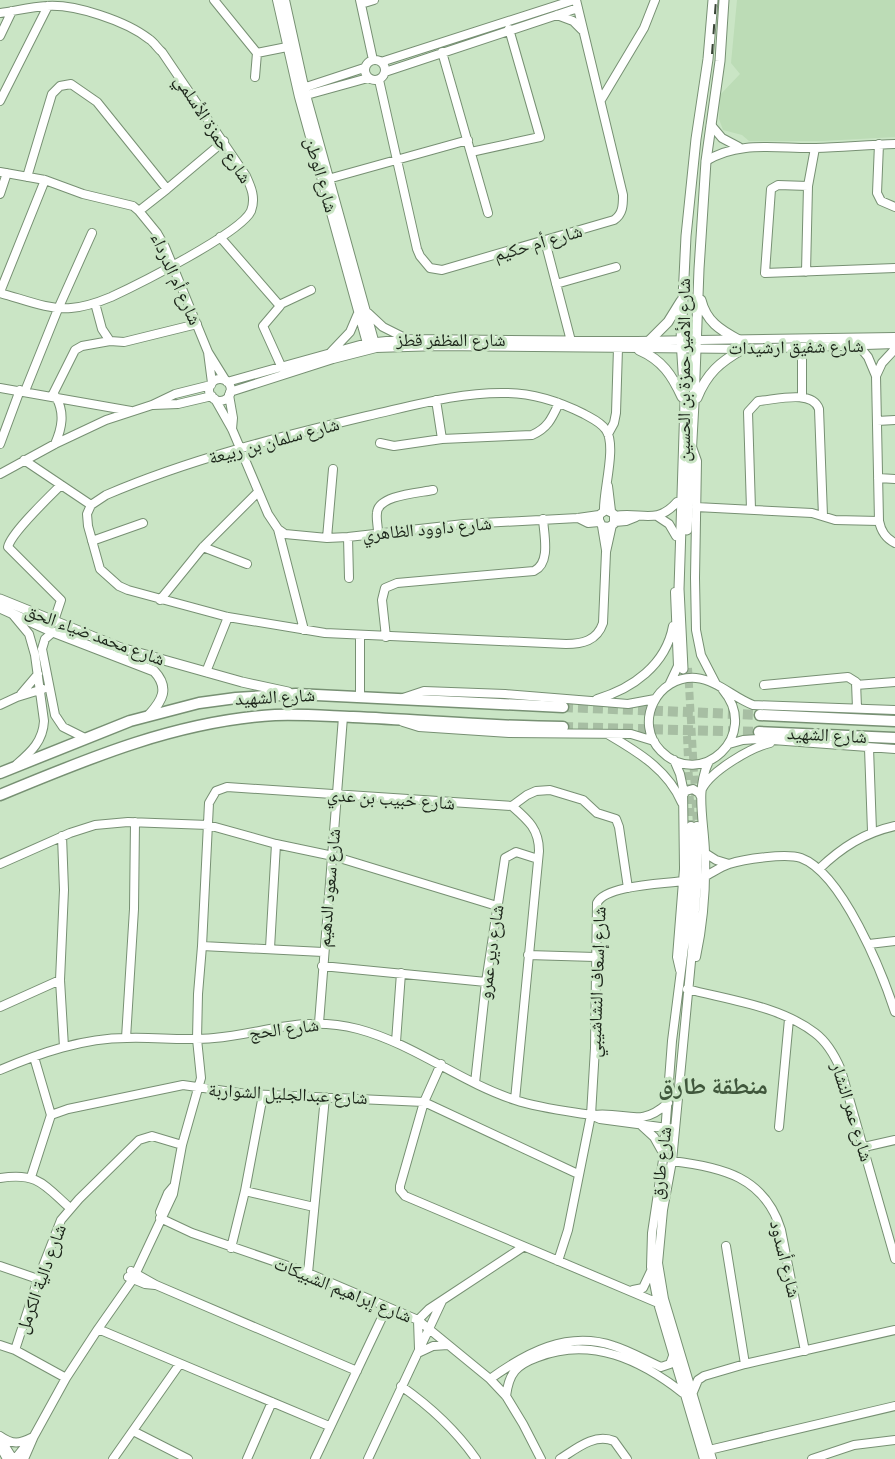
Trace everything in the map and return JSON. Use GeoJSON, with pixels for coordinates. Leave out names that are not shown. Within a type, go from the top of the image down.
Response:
{"type":"FeatureCollection","features":[{"type":"Feature","properties":{"kind":"highway","name":"شارع الشهيد"},"geometry":{"type":"LineString","coordinates":[[5,771],[85,738],[149,716],[199,703],[272,694],[563,707]]}},
{"type":"Feature","properties":{"kind":"highway","name":"شارع الشهيد"},"geometry":{"type":"LineString","coordinates":[[0,795],[129,744],[190,727],[274,715],[563,727]]}},
{"type":"Feature","properties":{"kind":"highway","name":"شارع الشهيد"},"geometry":{"type":"LineString","coordinates":[[760,715],[895,721]]}},
{"type":"Feature","properties":{"kind":"highway","name":"شارع الشهيد"},"geometry":{"type":"LineString","coordinates":[[759,732],[895,738]]}},
{"type":"Feature","properties":{"kind":"main road","name":"شارع الأمير حمزة بن الحسين"},"geometry":{"type":"LineString","coordinates":[[690,403],[681,344],[683,296],[688,219],[713,0]]}},
{"type":"Feature","properties":{"kind":"main road","name":"شارع الأمير حمزة بن الحسين"},"geometry":{"type":"LineString","coordinates":[[686,668],[679,589],[706,161],[720,61],[724,0]]}},
{"type":"Feature","properties":{"kind":"main road"},"geometry":{"type":"LineString","coordinates":[[699,284],[701,302],[707,316],[715,326],[739,340]]}},
{"type":"Feature","properties":{"kind":"main road"},"geometry":{"type":"LineString","coordinates":[[649,341],[668,322],[683,296]]}},
{"type":"Feature","properties":{"kind":"main road"},"geometry":{"type":"LineString","coordinates":[[639,350],[653,356],[667,369],[690,403],[710,373],[723,361],[743,350]]}},
{"type":"Feature","properties":{"kind":"main road","name":"شارع محمد ضياء الحق"},"geometry":{"type":"LineString","coordinates":[[0,599],[121,648],[296,694]]}},
{"type":"Feature","properties":{"kind":"main road","name":"شارع محمد ضياء الحق"},"geometry":{"type":"LineString","coordinates":[[0,608],[53,632],[154,671],[159,676],[163,696],[161,702],[149,716]]}},
{"type":"Feature","properties":{"kind":"main road"},"geometry":{"type":"LineString","coordinates":[[117,658],[121,648]]}},
{"type":"Feature","properties":{"kind":"street"},"geometry":{"type":"LineString","coordinates":[[214,0],[257,53],[255,77]]}},
{"type":"Feature","properties":{"kind":"street","name":"شارع الوطن"},"geometry":{"type":"LineString","coordinates":[[277,0],[287,47],[328,179],[363,312]]}},
{"type":"Feature","properties":{"kind":"street","name":"شارع الوطن"},"geometry":{"type":"LineString","coordinates":[[285,0],[302,92],[372,345]]}},
{"type":"Feature","properties":{"kind":"street"},"geometry":{"type":"LineString","coordinates":[[374,0],[360,2],[377,61],[385,72]]}},
{"type":"Feature","properties":{"kind":"street"},"geometry":{"type":"LineString","coordinates":[[601,100],[644,28],[655,0]]}},
{"type":"Feature","properties":{"kind":"street"},"geometry":{"type":"LineString","coordinates":[[302,92],[364,68],[369,61],[377,61],[576,3]]}},
{"type":"Feature","properties":{"kind":"street","name":"شارع أم حكيم"},"geometry":{"type":"LineString","coordinates":[[379,80],[417,249],[430,268],[442,270],[614,220],[620,216],[623,195],[576,3]]}},
{"type":"Feature","properties":{"kind":"street"},"geometry":{"type":"LineString","coordinates":[[0,101],[48,6]]}},
{"type":"Feature","properties":{"kind":"street","name":"شارع حمزة الأسلمي"},"geometry":{"type":"LineString","coordinates":[[0,13],[48,6],[75,9],[136,30],[151,40],[162,52],[224,141],[246,176],[252,190],[253,201],[246,218],[220,237],[111,297],[95,303],[58,309],[0,292]]}},
{"type":"Feature","properties":{"kind":"street"},"geometry":{"type":"LineString","coordinates":[[302,92],[368,78],[379,80],[385,72],[509,29],[557,7]]}},
{"type":"Feature","properties":{"kind":"street"},"geometry":{"type":"LineString","coordinates":[[557,7],[585,34]]}},
{"type":"Feature","properties":{"kind":"street"},"geometry":{"type":"LineString","coordinates":[[0,36],[12,11]]}},
{"type":"Feature","properties":{"kind":"street"},"geometry":{"type":"LineString","coordinates":[[471,152],[540,137],[509,29]]}},
{"type":"Feature","properties":{"kind":"street"},"geometry":{"type":"LineString","coordinates":[[257,53],[287,47]]}},
{"type":"Feature","properties":{"kind":"street"},"geometry":{"type":"LineString","coordinates":[[442,52],[488,213]]}},
{"type":"Feature","properties":{"kind":"street"},"geometry":{"type":"LineString","coordinates":[[364,68],[368,78]]}},
{"type":"Feature","properties":{"kind":"street"},"geometry":{"type":"LineString","coordinates":[[27,177],[52,94],[60,86],[71,84],[97,102],[167,189]]}},
{"type":"Feature","properties":{"kind":"street"},"geometry":{"type":"LineString","coordinates":[[711,125],[722,138],[739,147]]}},
{"type":"Feature","properties":{"kind":"street"},"geometry":{"type":"LineString","coordinates":[[328,179],[468,140]]}},
{"type":"Feature","properties":{"kind":"street"},"geometry":{"type":"LineString","coordinates":[[139,211],[224,141]]}},
{"type":"Feature","properties":{"kind":"street"},"geometry":{"type":"LineString","coordinates":[[879,144],[877,193],[885,204],[895,207]]}},
{"type":"Feature","properties":{"kind":"street"},"geometry":{"type":"LineString","coordinates":[[706,161],[717,154],[739,147],[815,148],[895,144]]}},
{"type":"Feature","properties":{"kind":"street"},"geometry":{"type":"LineString","coordinates":[[806,272],[808,186],[815,148]]}},
{"type":"Feature","properties":{"kind":"street"},"geometry":{"type":"LineString","coordinates":[[0,194],[3,172]]}},
{"type":"Feature","properties":{"kind":"street","name":"شارع أم الدرداء"},"geometry":{"type":"LineString","coordinates":[[3,172],[45,180],[83,194],[125,203],[139,211],[158,234],[208,352],[227,381]]}},
{"type":"Feature","properties":{"kind":"street"},"geometry":{"type":"LineString","coordinates":[[0,292],[45,180]]}},
{"type":"Feature","properties":{"kind":"street"},"geometry":{"type":"LineString","coordinates":[[808,186],[778,185],[771,189],[765,273],[895,268]]}},
{"type":"Feature","properties":{"kind":"street"},"geometry":{"type":"LineString","coordinates":[[0,444],[93,233]]}},
{"type":"Feature","properties":{"kind":"street"},"geometry":{"type":"LineString","coordinates":[[220,237],[279,305]]}},
{"type":"Feature","properties":{"kind":"street"},"geometry":{"type":"LineString","coordinates":[[545,241],[571,341]]}},
{"type":"Feature","properties":{"kind":"street"},"geometry":{"type":"LineString","coordinates":[[556,284],[615,267]]}},
{"type":"Feature","properties":{"kind":"street"},"geometry":{"type":"LineString","coordinates":[[279,305],[310,290]]}},
{"type":"Feature","properties":{"kind":"street"},"geometry":{"type":"LineString","coordinates":[[95,303],[102,329],[110,341]]}},
{"type":"Feature","properties":{"kind":"street"},"geometry":{"type":"LineString","coordinates":[[279,305],[280,308],[263,326],[282,368]]}},
{"type":"Feature","properties":{"kind":"street"},"geometry":{"type":"LineString","coordinates":[[330,353],[351,332],[363,312],[383,327],[406,339]]}},
{"type":"Feature","properties":{"kind":"street"},"geometry":{"type":"LineString","coordinates":[[54,397],[75,350],[82,346],[110,341],[124,342],[197,324]]}},
{"type":"Feature","properties":{"kind":"street","name":"شارع شفيق ارشيدات"},"geometry":{"type":"LineString","coordinates":[[696,345],[739,340],[895,337]]}},
{"type":"Feature","properties":{"kind":"street","name":"شارع المظفر قطز"},"geometry":{"type":"LineString","coordinates":[[227,381],[282,368],[330,353],[406,339],[649,341],[681,344]]}},
{"type":"Feature","properties":{"kind":"street"},"geometry":{"type":"LineString","coordinates":[[681,344],[696,345]]}},
{"type":"Feature","properties":{"kind":"street","name":"شارع المظفر قطز"},"geometry":{"type":"LineString","coordinates":[[230,394],[372,345],[639,350],[681,344]]}},
{"type":"Feature","properties":{"kind":"street","name":"شارع شفيق ارشيدات"},"geometry":{"type":"LineString","coordinates":[[696,345],[743,350],[895,344]]}},
{"type":"Feature","properties":{"kind":"street"},"geometry":{"type":"LineString","coordinates":[[860,346],[868,357],[876,376],[879,521],[882,532],[895,543]]}},
{"type":"Feature","properties":{"kind":"street"},"geometry":{"type":"LineString","coordinates":[[802,347],[802,397]]}},
{"type":"Feature","properties":{"kind":"street"},"geometry":{"type":"LineString","coordinates":[[24,460],[91,505],[87,518],[92,541],[100,569],[108,578],[119,586],[160,600],[228,617],[304,630],[360,636],[578,644],[587,642],[601,630],[603,623],[610,448],[608,434],[616,413],[618,348]]}},
{"type":"Feature","properties":{"kind":"street"},"geometry":{"type":"LineString","coordinates":[[876,376],[886,357],[895,348]]}},
{"type":"Feature","properties":{"kind":"street","name":"شارع أم الدرداء"},"geometry":{"type":"LineString","coordinates":[[208,352],[211,384]]}},
{"type":"Feature","properties":{"kind":"street"},"geometry":{"type":"LineString","coordinates":[[0,474],[106,420],[220,379],[227,381],[230,394],[233,418],[231,429]]}},
{"type":"Feature","properties":{"kind":"street"},"geometry":{"type":"LineString","coordinates":[[211,384],[210,393],[231,429],[258,492],[278,529],[304,630]]}},
{"type":"Feature","properties":{"kind":"street"},"geometry":{"type":"LineString","coordinates":[[0,388],[132,411]]}},
{"type":"Feature","properties":{"kind":"street"},"geometry":{"type":"LineString","coordinates":[[152,405],[178,404],[214,398],[223,400],[230,394]]}},
{"type":"Feature","properties":{"kind":"street","name":"شارع سلمان بن ربيعة"},"geometry":{"type":"LineString","coordinates":[[91,505],[114,491],[239,447],[436,400],[473,394],[531,395],[559,403],[596,421],[608,434]]}},
{"type":"Feature","properties":{"kind":"street"},"geometry":{"type":"LineString","coordinates":[[54,397],[62,409],[60,433],[55,444]]}},
{"type":"Feature","properties":{"kind":"street"},"geometry":{"type":"LineString","coordinates":[[751,509],[748,412],[758,401],[802,397],[812,399],[817,403],[819,409],[823,516]]}},
{"type":"Feature","properties":{"kind":"street"},"geometry":{"type":"LineString","coordinates":[[436,400],[442,439]]}},
{"type":"Feature","properties":{"kind":"street"},"geometry":{"type":"LineString","coordinates":[[380,443],[394,446],[442,439],[532,435],[551,422],[559,403]]}},
{"type":"Feature","properties":{"kind":"street"},"geometry":{"type":"LineString","coordinates":[[877,421],[895,420]]}},
{"type":"Feature","properties":{"kind":"street"},"geometry":{"type":"LineString","coordinates":[[402,699],[410,694],[424,692],[634,704],[654,699],[675,676],[678,666],[675,616],[677,502],[680,458],[688,447],[697,461],[695,579],[697,639],[704,663],[732,704],[736,720],[733,737],[723,751],[709,761],[691,764],[674,760],[659,749],[654,741],[649,720],[654,699]]}},
{"type":"Feature","properties":{"kind":"street"},"geometry":{"type":"LineString","coordinates":[[327,538],[333,469]]}},
{"type":"Feature","properties":{"kind":"street"},"geometry":{"type":"LineString","coordinates":[[878,478],[895,479]]}},
{"type":"Feature","properties":{"kind":"street"},"geometry":{"type":"LineString","coordinates":[[54,621],[60,600],[8,547],[8,544],[61,484]]}},
{"type":"Feature","properties":{"kind":"street"},"geometry":{"type":"LineString","coordinates":[[378,532],[376,513],[382,502],[433,490]]}},
{"type":"Feature","properties":{"kind":"street"},"geometry":{"type":"LineString","coordinates":[[160,600],[203,547],[258,492]]}},
{"type":"Feature","properties":{"kind":"street"},"geometry":{"type":"LineString","coordinates":[[676,536],[669,524],[657,516],[677,502]]}},
{"type":"Feature","properties":{"kind":"street"},"geometry":{"type":"LineString","coordinates":[[696,507],[812,513],[835,520],[879,521]]}},
{"type":"Feature","properties":{"kind":"street","name":"شارع داوود الظاهري"},"geometry":{"type":"LineString","coordinates":[[278,529],[294,536],[327,538],[464,524],[578,518],[607,518],[626,521],[636,517],[657,516]]}},
{"type":"Feature","properties":{"kind":"street"},"geometry":{"type":"LineString","coordinates":[[386,637],[382,600],[385,588],[397,583],[534,571],[540,568],[544,560],[543,519]]}},
{"type":"Feature","properties":{"kind":"street"},"geometry":{"type":"LineString","coordinates":[[92,541],[143,523]]}},
{"type":"Feature","properties":{"kind":"street"},"geometry":{"type":"LineString","coordinates":[[348,537],[349,578]]}},
{"type":"Feature","properties":{"kind":"street"},"geometry":{"type":"LineString","coordinates":[[203,547],[248,564]]}},
{"type":"Feature","properties":{"kind":"street"},"geometry":{"type":"LineString","coordinates":[[5,771],[33,750],[42,735],[44,714],[35,655],[28,634],[11,612]]}},
{"type":"Feature","properties":{"kind":"street"},"geometry":{"type":"LineString","coordinates":[[592,700],[633,685],[653,666],[673,630],[675,616]]}},
{"type":"Feature","properties":{"kind":"street"},"geometry":{"type":"LineString","coordinates":[[206,672],[228,617]]}},
{"type":"Feature","properties":{"kind":"street"},"geometry":{"type":"LineString","coordinates":[[53,632],[45,639],[42,649],[58,721],[68,731],[85,738]]}},
{"type":"Feature","properties":{"kind":"street"},"geometry":{"type":"LineString","coordinates":[[360,636],[360,697]]}},
{"type":"Feature","properties":{"kind":"street"},"geometry":{"type":"LineString","coordinates":[[17,697],[38,674]]}},
{"type":"Feature","properties":{"kind":"street"},"geometry":{"type":"LineString","coordinates":[[764,685],[843,677],[852,679],[856,685],[857,708]]}},
{"type":"Feature","properties":{"kind":"street"},"geometry":{"type":"LineString","coordinates":[[669,684],[685,678],[702,679],[753,705],[895,710]]}},
{"type":"Feature","properties":{"kind":"street"},"geometry":{"type":"LineString","coordinates":[[856,685],[895,682]]}},
{"type":"Feature","properties":{"kind":"street"},"geometry":{"type":"LineString","coordinates":[[0,705],[49,687]]}},
{"type":"Feature","properties":{"kind":"street","name":"شارع سعود الدهيم"},"geometry":{"type":"LineString","coordinates":[[319,1023],[343,717]]}},
{"type":"Feature","properties":{"kind":"street"},"geometry":{"type":"LineString","coordinates":[[399,719],[419,727],[531,734],[631,734],[654,741]]}},
{"type":"Feature","properties":{"kind":"street"},"geometry":{"type":"LineString","coordinates":[[607,734],[661,772],[675,788],[683,805]]}},
{"type":"Feature","properties":{"kind":"street"},"geometry":{"type":"LineString","coordinates":[[729,744],[750,739],[895,749]]}},
{"type":"Feature","properties":{"kind":"street"},"geometry":{"type":"LineString","coordinates":[[701,794],[711,777],[761,745],[779,741]]}},
{"type":"Feature","properties":{"kind":"street"},"geometry":{"type":"LineString","coordinates":[[869,748],[872,831]]}},
{"type":"Feature","properties":{"kind":"street"},"geometry":{"type":"LineString","coordinates":[[674,760],[681,777],[683,795],[683,881],[677,957],[685,974]]}},
{"type":"Feature","properties":{"kind":"street"},"geometry":{"type":"LineString","coordinates":[[685,974],[697,951],[705,853],[702,778],[709,761]]}},
{"type":"Feature","properties":{"kind":"street","name":"شارع خبيب بن عدي"},"geometry":{"type":"LineString","coordinates":[[34,1436],[66,1378],[132,1275],[159,1221],[167,1195],[173,1187],[182,1144],[199,1088],[201,1065],[197,1039],[198,994],[209,803],[212,796],[227,787],[512,806]]}},
{"type":"Feature","properties":{"kind":"street"},"geometry":{"type":"LineString","coordinates":[[683,795],[686,791],[693,789],[701,794]]}},
{"type":"Feature","properties":{"kind":"street"},"geometry":{"type":"LineString","coordinates":[[515,1100],[539,842],[537,833],[527,819],[512,806],[536,791],[550,790],[583,800],[597,813],[616,819],[628,888]]}},
{"type":"Feature","properties":{"kind":"street"},"geometry":{"type":"LineString","coordinates":[[126,1038],[134,909],[135,822]]}},
{"type":"Feature","properties":{"kind":"street"},"geometry":{"type":"LineString","coordinates":[[0,864],[62,836],[95,825],[135,822],[208,825],[276,844],[333,856],[496,906]]}},
{"type":"Feature","properties":{"kind":"street","name":"شارع طارق"},"geometry":{"type":"LineString","coordinates":[[694,826],[685,974],[672,1041],[666,1128],[652,1233],[651,1267],[658,1303],[704,1459]]}},
{"type":"Feature","properties":{"kind":"street"},"geometry":{"type":"LineString","coordinates":[[819,869],[846,845],[872,831],[895,827]]}},
{"type":"Feature","properties":{"kind":"street"},"geometry":{"type":"LineString","coordinates":[[62,836],[64,890],[60,980],[64,1047]]}},
{"type":"Feature","properties":{"kind":"street"},"geometry":{"type":"LineString","coordinates":[[270,948],[276,844]]}},
{"type":"Feature","properties":{"kind":"street","name":"شارع دير عمرو"},"geometry":{"type":"LineString","coordinates":[[475,1083],[496,906],[505,858],[516,852],[538,859]]}},
{"type":"Feature","properties":{"kind":"street"},"geometry":{"type":"LineString","coordinates":[[705,853],[729,864]]}},
{"type":"Feature","properties":{"kind":"street"},"geometry":{"type":"LineString","coordinates":[[704,877],[729,864],[774,856],[793,856],[810,862],[819,869],[847,906],[869,944],[895,1012]]}},
{"type":"Feature","properties":{"kind":"street","name":"شارع إسعاف النشاشيبي"},"geometry":{"type":"LineString","coordinates":[[558,1261],[568,1230],[591,1115],[595,1048],[597,903],[604,896],[628,888],[683,881]]}},
{"type":"Feature","properties":{"kind":"street"},"geometry":{"type":"LineString","coordinates":[[869,944],[895,941]]}},
{"type":"Feature","properties":{"kind":"street"},"geometry":{"type":"LineString","coordinates":[[202,946],[323,952]]}},
{"type":"Feature","properties":{"kind":"street"},"geometry":{"type":"LineString","coordinates":[[528,955],[595,957]]}},
{"type":"Feature","properties":{"kind":"street"},"geometry":{"type":"LineString","coordinates":[[322,966],[486,982]]}},
{"type":"Feature","properties":{"kind":"street"},"geometry":{"type":"LineString","coordinates":[[396,1042],[401,973]]}},
{"type":"Feature","properties":{"kind":"street","name":"شارع طارق"},"geometry":{"type":"LineString","coordinates":[[685,974],[687,989],[675,1129],[658,1263],[664,1299],[712,1459]]}},
{"type":"Feature","properties":{"kind":"street"},"geometry":{"type":"LineString","coordinates":[[0,1007],[60,980]]}},
{"type":"Feature","properties":{"kind":"street","name":"شارع عمر النشار"},"geometry":{"type":"LineString","coordinates":[[687,989],[765,1009],[789,1019],[816,1033],[835,1056],[864,1147],[895,1259]]}},
{"type":"Feature","properties":{"kind":"street"},"geometry":{"type":"LineString","coordinates":[[779,1128],[789,1019]]}},
{"type":"Feature","properties":{"kind":"street","name":"شارع الحج"},"geometry":{"type":"LineString","coordinates":[[0,1070],[64,1047],[104,1040],[197,1039],[238,1035],[278,1026],[319,1023],[356,1029],[396,1042],[475,1083],[515,1100],[591,1115],[600,1119],[675,1129]]}},
{"type":"Feature","properties":{"kind":"street"},"geometry":{"type":"LineString","coordinates":[[31,1177],[51,1115],[34,1057]]}},
{"type":"Feature","properties":{"kind":"street"},"geometry":{"type":"LineString","coordinates":[[441,1064],[424,1102],[400,1190],[405,1196],[658,1303]]}},
{"type":"Feature","properties":{"kind":"street","name":"شارع عبدالجليل الشواربة"},"geometry":{"type":"LineString","coordinates":[[51,1115],[183,1085],[263,1095],[424,1102],[578,1174]]}},
{"type":"Feature","properties":{"kind":"street"},"geometry":{"type":"LineString","coordinates":[[231,1248],[245,1191],[263,1095]]}},
{"type":"Feature","properties":{"kind":"street"},"geometry":{"type":"LineString","coordinates":[[308,1273],[325,1096]]}},
{"type":"Feature","properties":{"kind":"street","name":"شارع الحج"},"geometry":{"type":"LineString","coordinates":[[591,1115],[608,1113],[643,1118],[656,1113],[668,1103]]}},
{"type":"Feature","properties":{"kind":"street"},"geometry":{"type":"LineString","coordinates":[[641,1125],[654,1137],[663,1153]]}},
{"type":"Feature","properties":{"kind":"street","name":"شارع دالية الكرمل"},"geometry":{"type":"LineString","coordinates":[[15,1350],[55,1233],[70,1208],[143,1138],[152,1136],[182,1144]]}},
{"type":"Feature","properties":{"kind":"street"},"geometry":{"type":"LineString","coordinates":[[864,1147],[895,1140]]}},
{"type":"Feature","properties":{"kind":"street","name":"شارع أسدود"},"geometry":{"type":"LineString","coordinates":[[672,1161],[726,1170],[755,1188],[777,1216],[805,1351]]}},
{"type":"Feature","properties":{"kind":"street"},"geometry":{"type":"LineString","coordinates":[[0,1178],[15,1175],[39,1180],[70,1208]]}},
{"type":"Feature","properties":{"kind":"street"},"geometry":{"type":"LineString","coordinates":[[245,1191],[314,1207]]}},
{"type":"Feature","properties":{"kind":"street","name":"شارع إبراهيم الشبيكات"},"geometry":{"type":"LineString","coordinates":[[159,1221],[308,1273],[418,1320],[490,1379],[506,1396],[542,1459]]}},
{"type":"Feature","properties":{"kind":"street"},"geometry":{"type":"LineString","coordinates":[[726,1246],[745,1364]]}},
{"type":"Feature","properties":{"kind":"street"},"geometry":{"type":"LineString","coordinates":[[418,1353],[418,1320],[442,1301],[523,1247]]}},
{"type":"Feature","properties":{"kind":"street"},"geometry":{"type":"LineString","coordinates":[[0,1266],[38,1279]]}},
{"type":"Feature","properties":{"kind":"street"},"geometry":{"type":"LineString","coordinates":[[631,1290],[643,1288],[647,1283],[651,1267]]}},
{"type":"Feature","properties":{"kind":"street"},"geometry":{"type":"LineString","coordinates":[[132,1275],[145,1284],[156,1285],[357,1371]]}},
{"type":"Feature","properties":{"kind":"street"},"geometry":{"type":"LineString","coordinates":[[368,1459],[442,1301]]}},
{"type":"Feature","properties":{"kind":"street"},"geometry":{"type":"LineString","coordinates":[[315,1459],[387,1307]]}},
{"type":"Feature","properties":{"kind":"street"},"geometry":{"type":"LineString","coordinates":[[98,1329],[179,1365],[329,1426]]}},
{"type":"Feature","properties":{"kind":"street"},"geometry":{"type":"LineString","coordinates":[[693,1392],[698,1380],[704,1376],[745,1364],[895,1330]]}},
{"type":"Feature","properties":{"kind":"street"},"geometry":{"type":"LineString","coordinates":[[490,1379],[531,1353],[570,1341],[592,1341],[615,1346],[661,1367],[670,1364],[673,1356]]}},
{"type":"Feature","properties":{"kind":"street"},"geometry":{"type":"LineString","coordinates":[[0,1345],[15,1350],[66,1378]]}},
{"type":"Feature","properties":{"kind":"street"},"geometry":{"type":"LineString","coordinates":[[418,1353],[433,1346],[448,1345]]}},
{"type":"Feature","properties":{"kind":"street"},"geometry":{"type":"LineString","coordinates":[[506,1396],[511,1375],[522,1365],[548,1353],[580,1348],[613,1353],[653,1372],[683,1393]]}},
{"type":"Feature","properties":{"kind":"street"},"geometry":{"type":"LineString","coordinates":[[113,1459],[179,1365]]}},
{"type":"Feature","properties":{"kind":"street"},"geometry":{"type":"LineString","coordinates":[[686,1368],[704,1376]]}},
{"type":"Feature","properties":{"kind":"street"},"geometry":{"type":"LineString","coordinates":[[401,1386],[441,1416],[476,1459]]}},
{"type":"Feature","properties":{"kind":"street"},"geometry":{"type":"LineString","coordinates":[[247,1459],[272,1402]]}},
{"type":"Feature","properties":{"kind":"street"},"geometry":{"type":"LineString","coordinates":[[709,1450],[895,1406]]}},
{"type":"Feature","properties":{"kind":"street"},"geometry":{"type":"LineString","coordinates":[[133,1431],[188,1459]]}},
{"type":"Feature","properties":{"kind":"street"},"geometry":{"type":"LineString","coordinates":[[0,1438],[14,1444],[34,1436]]}},
{"type":"Feature","properties":{"kind":"street"},"geometry":{"type":"LineString","coordinates":[[0,1438],[14,1459],[34,1436]]}},
{"type":"Feature","properties":{"kind":"street"},"geometry":{"type":"LineString","coordinates":[[24,1459],[34,1436]]}},
{"type":"Feature","properties":{"kind":"street"},"geometry":{"type":"LineString","coordinates":[[560,1459],[593,1440],[601,1438],[614,1441],[627,1459]]}},
{"type":"Feature","properties":{"kind":"street"},"geometry":{"type":"LineString","coordinates":[[812,1459],[854,1445],[895,1440]]}},
{"type":"Feature","properties":{"kind":"street"},"geometry":{"type":"LineString","coordinates":[[0,1446],[7,1459]]}},
{"type":"Feature","properties":{"kind":"shaded area"},"geometry":{"type":"Polygon","coordinates":[[[737,0],[895,0],[895,137],[823,141],[749,141],[742,135],[723,130],[719,119],[720,95],[740,74],[731,63],[737,0]]]}},
{"type":"Feature","properties":{"kind":"tunnel"},"geometry":{"type":"LineString","coordinates":[[688,668],[697,826]]}},
{"type":"Feature","properties":{"kind":"tunnel"},"geometry":{"type":"LineString","coordinates":[[563,707],[760,715]]}},
{"type":"Feature","properties":{"kind":"tunnel"},"geometry":{"type":"LineString","coordinates":[[563,727],[759,732]]}},
{"type":"Feature","properties":{"kind":"tunnel"},"geometry":{"type":"LineString","coordinates":[[687,736],[691,826]]}},
{"type":"Feature","properties":{"kind":"railway"},"geometry":{"type":"LineString","coordinates":[[712,54],[716,0]]}},
{"type":"Feature","properties":{"kind":"district","name":"منطقة طارق"},"geometry":{"type":"Point","coordinates":[713,1086]}}]}
